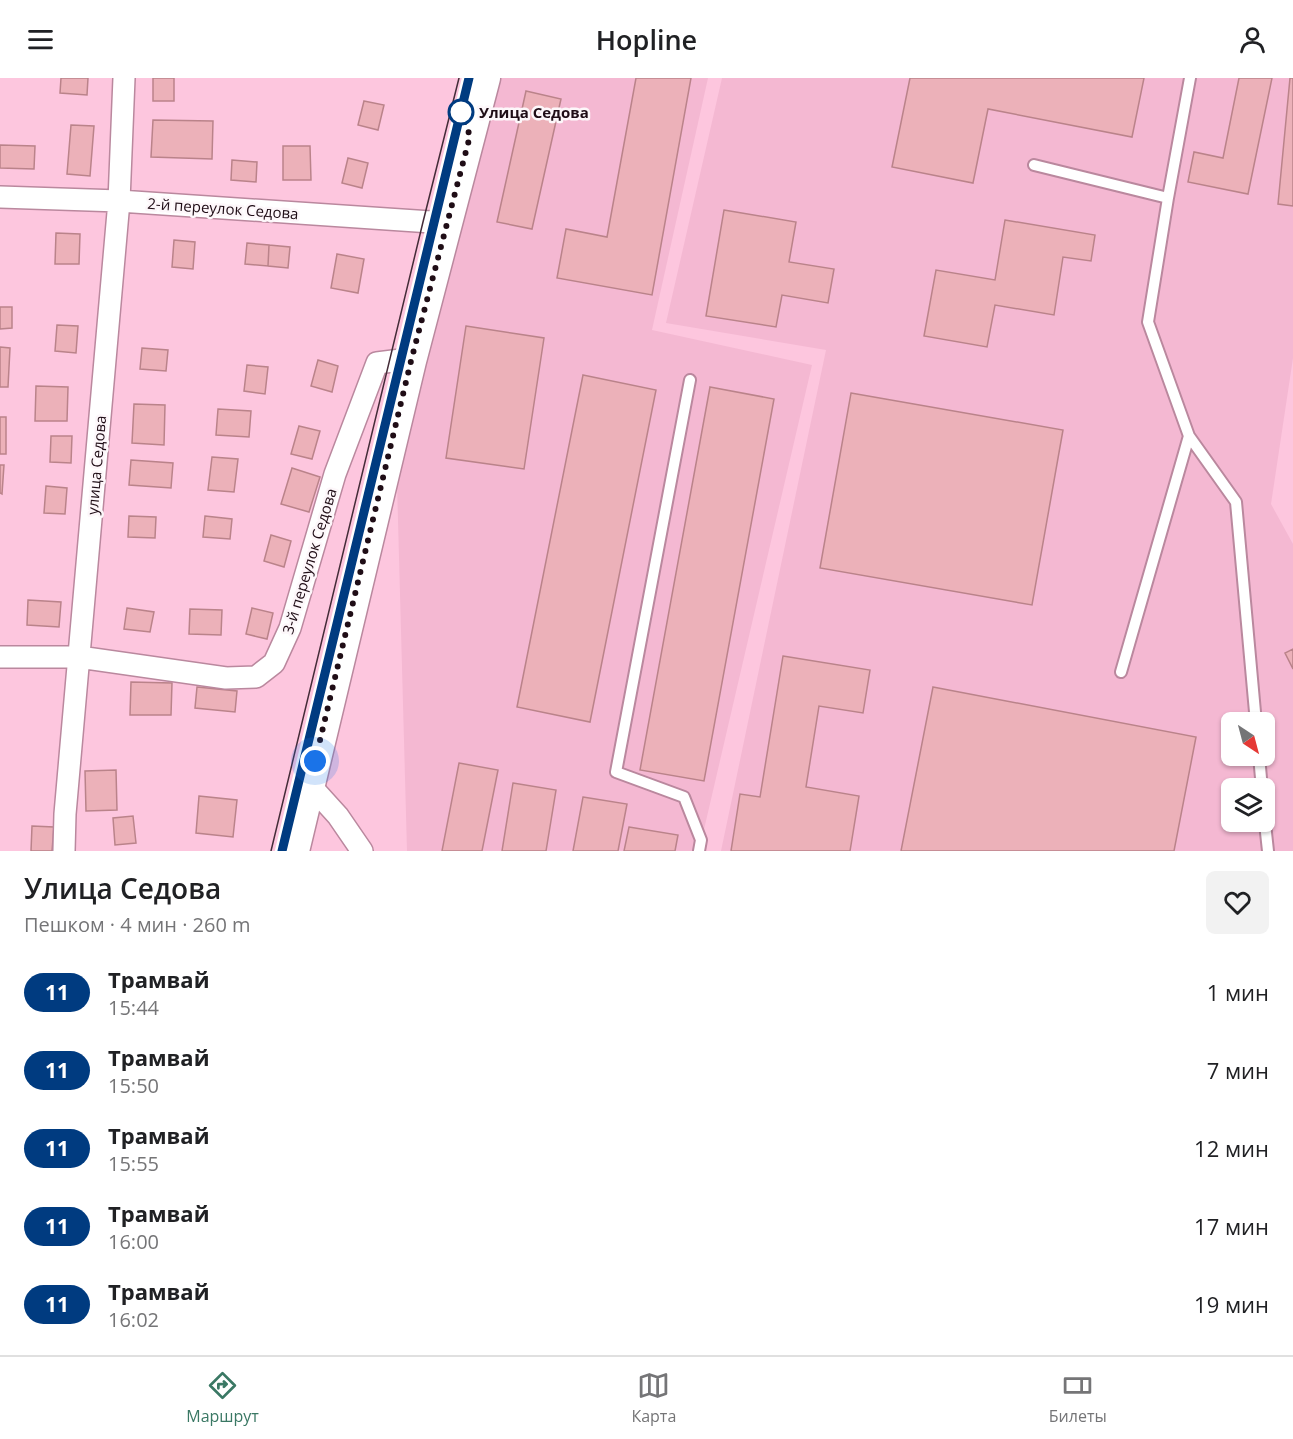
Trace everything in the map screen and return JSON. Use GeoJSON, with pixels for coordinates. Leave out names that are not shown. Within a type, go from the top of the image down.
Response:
{"type":"FeatureCollection","features":[{"type":"Feature","properties":{"kind":"main road"},"geometry":{"type":"LineString","coordinates":[[294,851],[411,361],[485,78]]}},
{"type":"Feature","properties":{"kind":"street","name":"улица Седова"},"geometry":{"type":"LineString","coordinates":[[64,851],[65,814],[119,201],[124,78]]}},
{"type":"Feature","properties":{"kind":"street","name":"2-й переулок Седова"},"geometry":{"type":"LineString","coordinates":[[0,197],[119,201],[446,223]]}},
{"type":"Feature","properties":{"kind":"street","name":"3-й переулок Седова"},"geometry":{"type":"LineString","coordinates":[[0,657],[79,657],[226,678],[256,676],[274,663],[290,628],[335,474],[377,363],[411,361]]}},
{"type":"Feature","properties":{"kind":"street"},"geometry":{"type":"LineString","coordinates":[[309,784],[338,816],[362,851]]}},
{"type":"Feature","properties":{"kind":"lane"},"geometry":{"type":"LineString","coordinates":[[1190,78],[1148,322],[1189,436],[1236,502],[1255,712]]}},
{"type":"Feature","properties":{"kind":"lane"},"geometry":{"type":"LineString","coordinates":[[1034,165],[1168,198]]}},
{"type":"Feature","properties":{"kind":"lane"},"geometry":{"type":"LineString","coordinates":[[690,380],[616,772],[684,797],[701,840],[699,851]]}},
{"type":"Feature","properties":{"kind":"lane"},"geometry":{"type":"LineString","coordinates":[[1121,672],[1189,436]]}},
{"type":"Feature","properties":{"kind":"lane"},"geometry":{"type":"LineString","coordinates":[[1266,832],[1268,851]]}},
{"type":"Feature","properties":{"kind":"shaded area"},"geometry":{"type":"Polygon","coordinates":[[[485,78],[708,78],[652,330],[812,365],[699,851],[407,851],[396,447],[485,78]]]}},
{"type":"Feature","properties":{"kind":"shaded area"},"geometry":{"type":"Polygon","coordinates":[[[722,78],[1293,78],[1293,358],[1271,504],[1293,544],[1293,851],[721,851],[826,350],[666,323],[722,78]]]}},
{"type":"Feature","properties":{"kind":"building"},"geometry":{"type":"Polygon","coordinates":[[[61,78],[88,78],[87,95],[60,93],[61,78]]]}},
{"type":"Feature","properties":{"kind":"building"},"geometry":{"type":"Polygon","coordinates":[[[153,78],[174,78],[174,101],[153,101],[153,78]]]}},
{"type":"Feature","properties":{"kind":"building"},"geometry":{"type":"Polygon","coordinates":[[[636,78],[691,78],[652,295],[557,278],[566,229],[607,237],[636,78]]]}},
{"type":"Feature","properties":{"kind":"building"},"geometry":{"type":"Polygon","coordinates":[[[910,78],[1144,78],[1132,137],[988,109],[973,183],[892,167],[910,78]]]}},
{"type":"Feature","properties":{"kind":"building"},"geometry":{"type":"Polygon","coordinates":[[[1239,78],[1272,78],[1248,194],[1188,182],[1194,152],[1223,158],[1239,78]]]}},
{"type":"Feature","properties":{"kind":"building"},"geometry":{"type":"Polygon","coordinates":[[[1290,78],[1293,78],[1293,206],[1278,204],[1290,78]]]}},
{"type":"Feature","properties":{"kind":"building"},"geometry":{"type":"Polygon","coordinates":[[[526,91],[561,99],[532,229],[497,222],[526,91]]]}},
{"type":"Feature","properties":{"kind":"building"},"geometry":{"type":"Polygon","coordinates":[[[364,101],[384,105],[378,130],[358,125],[364,101]]]}},
{"type":"Feature","properties":{"kind":"building"},"geometry":{"type":"Polygon","coordinates":[[[153,120],[213,121],[212,159],[151,157],[153,120]]]}},
{"type":"Feature","properties":{"kind":"building"},"geometry":{"type":"Polygon","coordinates":[[[71,125],[94,126],[90,176],[67,174],[71,125]]]}},
{"type":"Feature","properties":{"kind":"building"},"geometry":{"type":"Polygon","coordinates":[[[0,145],[35,146],[34,169],[0,168],[0,145]]]}},
{"type":"Feature","properties":{"kind":"building"},"geometry":{"type":"Polygon","coordinates":[[[283,146],[310,146],[311,180],[283,180],[283,146]]]}},
{"type":"Feature","properties":{"kind":"building"},"geometry":{"type":"Polygon","coordinates":[[[348,158],[368,163],[362,188],[342,183],[348,158]]]}},
{"type":"Feature","properties":{"kind":"building"},"geometry":{"type":"Polygon","coordinates":[[[232,160],[257,162],[256,182],[231,180],[232,160]]]}},
{"type":"Feature","properties":{"kind":"building"},"geometry":{"type":"Polygon","coordinates":[[[724,210],[796,222],[789,262],[834,269],[828,303],[782,295],[776,327],[706,316],[724,210]]]}},
{"type":"Feature","properties":{"kind":"building"},"geometry":{"type":"Polygon","coordinates":[[[1005,220],[1095,235],[1091,261],[1063,257],[1054,315],[995,305],[987,347],[924,336],[936,270],[995,280],[1005,220]]]}},
{"type":"Feature","properties":{"kind":"building"},"geometry":{"type":"Polygon","coordinates":[[[56,233],[80,234],[79,264],[55,264],[56,233]]]}},
{"type":"Feature","properties":{"kind":"building"},"geometry":{"type":"Polygon","coordinates":[[[174,240],[195,242],[193,269],[172,267],[174,240]]]}},
{"type":"Feature","properties":{"kind":"building"},"geometry":{"type":"Polygon","coordinates":[[[247,243],[269,245],[268,266],[245,264],[247,243]]]}},
{"type":"Feature","properties":{"kind":"building"},"geometry":{"type":"Polygon","coordinates":[[[269,245],[290,247],[288,268],[268,266],[269,245]]]}},
{"type":"Feature","properties":{"kind":"building"},"geometry":{"type":"Polygon","coordinates":[[[337,254],[364,259],[358,293],[331,288],[337,254]]]}},
{"type":"Feature","properties":{"kind":"building"},"geometry":{"type":"Polygon","coordinates":[[[0,307],[12,307],[12,328],[0,329],[0,307]]]}},
{"type":"Feature","properties":{"kind":"building"},"geometry":{"type":"Polygon","coordinates":[[[57,325],[78,326],[76,353],[55,351],[57,325]]]}},
{"type":"Feature","properties":{"kind":"building"},"geometry":{"type":"Polygon","coordinates":[[[466,326],[544,338],[524,469],[446,458],[466,326]]]}},
{"type":"Feature","properties":{"kind":"building"},"geometry":{"type":"Polygon","coordinates":[[[0,347],[10,348],[8,387],[0,387],[0,347]]]}},
{"type":"Feature","properties":{"kind":"building"},"geometry":{"type":"Polygon","coordinates":[[[142,348],[168,350],[166,371],[140,369],[142,348]]]}},
{"type":"Feature","properties":{"kind":"building"},"geometry":{"type":"Polygon","coordinates":[[[318,360],[338,366],[332,392],[311,386],[318,360]]]}},
{"type":"Feature","properties":{"kind":"building"},"geometry":{"type":"Polygon","coordinates":[[[247,365],[268,367],[265,394],[244,391],[247,365]]]}},
{"type":"Feature","properties":{"kind":"building"},"geometry":{"type":"Polygon","coordinates":[[[583,375],[656,390],[590,722],[517,707],[583,375]]]}},
{"type":"Feature","properties":{"kind":"building"},"geometry":{"type":"Polygon","coordinates":[[[36,386],[68,387],[67,421],[35,421],[36,386]]]}},
{"type":"Feature","properties":{"kind":"building"},"geometry":{"type":"Polygon","coordinates":[[[710,387],[774,399],[704,781],[640,770],[710,387]]]}},
{"type":"Feature","properties":{"kind":"building"},"geometry":{"type":"Polygon","coordinates":[[[851,393],[1063,430],[1032,605],[820,568],[851,393]]]}},
{"type":"Feature","properties":{"kind":"building"},"geometry":{"type":"Polygon","coordinates":[[[134,404],[165,405],[164,445],[132,443],[134,404]]]}},
{"type":"Feature","properties":{"kind":"building"},"geometry":{"type":"Polygon","coordinates":[[[218,409],[251,411],[249,437],[216,435],[218,409]]]}},
{"type":"Feature","properties":{"kind":"building"},"geometry":{"type":"Polygon","coordinates":[[[0,417],[6,417],[6,454],[0,454],[0,417]]]}},
{"type":"Feature","properties":{"kind":"building"},"geometry":{"type":"Polygon","coordinates":[[[299,426],[320,431],[312,459],[291,454],[299,426]]]}},
{"type":"Feature","properties":{"kind":"building"},"geometry":{"type":"Polygon","coordinates":[[[51,436],[72,436],[71,463],[50,462],[51,436]]]}},
{"type":"Feature","properties":{"kind":"building"},"geometry":{"type":"Polygon","coordinates":[[[212,457],[238,459],[234,492],[208,490],[212,457]]]}},
{"type":"Feature","properties":{"kind":"building"},"geometry":{"type":"Polygon","coordinates":[[[131,460],[173,463],[171,488],[129,485],[131,460]]]}},
{"type":"Feature","properties":{"kind":"building"},"geometry":{"type":"Polygon","coordinates":[[[0,465],[4,465],[2,494],[0,493],[0,465]]]}},
{"type":"Feature","properties":{"kind":"building"},"geometry":{"type":"Polygon","coordinates":[[[292,468],[320,477],[309,512],[281,504],[292,468]]]}},
{"type":"Feature","properties":{"kind":"building"},"geometry":{"type":"Polygon","coordinates":[[[46,486],[67,488],[65,514],[44,513],[46,486]]]}},
{"type":"Feature","properties":{"kind":"building"},"geometry":{"type":"Polygon","coordinates":[[[129,516],[156,517],[155,538],[128,537],[129,516]]]}},
{"type":"Feature","properties":{"kind":"building"},"geometry":{"type":"Polygon","coordinates":[[[205,516],[232,519],[230,539],[203,537],[205,516]]]}},
{"type":"Feature","properties":{"kind":"building"},"geometry":{"type":"Polygon","coordinates":[[[271,535],[291,541],[284,567],[264,561],[271,535]]]}},
{"type":"Feature","properties":{"kind":"building"},"geometry":{"type":"Polygon","coordinates":[[[28,600],[61,602],[59,627],[27,625],[28,600]]]}},
{"type":"Feature","properties":{"kind":"building"},"geometry":{"type":"Polygon","coordinates":[[[127,608],[154,612],[150,632],[124,629],[127,608]]]}},
{"type":"Feature","properties":{"kind":"building"},"geometry":{"type":"Polygon","coordinates":[[[252,608],[273,613],[267,639],[246,634],[252,608]]]}},
{"type":"Feature","properties":{"kind":"building"},"geometry":{"type":"Polygon","coordinates":[[[190,609],[222,610],[221,635],[189,634],[190,609]]]}},
{"type":"Feature","properties":{"kind":"building"},"geometry":{"type":"Polygon","coordinates":[[[1293,649],[1293,669],[1285,653],[1293,649]]]}},
{"type":"Feature","properties":{"kind":"building"},"geometry":{"type":"Polygon","coordinates":[[[783,656],[870,670],[863,713],[819,706],[806,787],[859,796],[850,851],[731,851],[740,794],[760,797],[783,656]]]}},
{"type":"Feature","properties":{"kind":"building"},"geometry":{"type":"Polygon","coordinates":[[[131,682],[172,683],[171,715],[130,715],[131,682]]]}},
{"type":"Feature","properties":{"kind":"building"},"geometry":{"type":"Polygon","coordinates":[[[197,687],[237,691],[235,712],[195,708],[197,687]]]}},
{"type":"Feature","properties":{"kind":"building"},"geometry":{"type":"Polygon","coordinates":[[[933,687],[1196,737],[1174,851],[901,851],[933,687]]]}},
{"type":"Feature","properties":{"kind":"building"},"geometry":{"type":"Polygon","coordinates":[[[459,763],[498,770],[482,851],[442,851],[459,763]]]}},
{"type":"Feature","properties":{"kind":"building"},"geometry":{"type":"Polygon","coordinates":[[[116,770],[117,810],[86,811],[85,771],[116,770]]]}},
{"type":"Feature","properties":{"kind":"building"},"geometry":{"type":"Polygon","coordinates":[[[513,783],[556,790],[546,851],[502,851],[513,783]]]}},
{"type":"Feature","properties":{"kind":"building"},"geometry":{"type":"Polygon","coordinates":[[[199,796],[237,800],[233,837],[196,833],[199,796]]]}},
{"type":"Feature","properties":{"kind":"building"},"geometry":{"type":"Polygon","coordinates":[[[583,797],[627,804],[618,851],[573,851],[583,797]]]}},
{"type":"Feature","properties":{"kind":"building"},"geometry":{"type":"Polygon","coordinates":[[[133,816],[136,843],[115,845],[113,818],[133,816]]]}},
{"type":"Feature","properties":{"kind":"building"},"geometry":{"type":"Polygon","coordinates":[[[32,826],[54,827],[52,851],[31,851],[32,826]]]}},
{"type":"Feature","properties":{"kind":"building"},"geometry":{"type":"Polygon","coordinates":[[[629,827],[678,835],[675,851],[624,851],[629,827]]]}},
{"type":"Feature","properties":{"kind":"tram line"},"geometry":{"type":"LineString","coordinates":[[271,851],[459,78]]}},
{"type":"Feature","properties":{"kind":"tram line"},"geometry":{"type":"LineString","coordinates":[[281,851],[469,78]]}},
{"type":"Feature","properties":{"kind":"tram line","name":"11"},"geometry":{"type":"LineString","coordinates":[[282,851],[469,78]]}},
{"type":"Feature","properties":{"kind":"place","name":"Улица Седова"},"geometry":{"type":"Point","coordinates":[461,112]}},
{"type":"Feature","properties":{"kind":"route"},"geometry":{"type":"LineString","coordinates":[[315,761],[411,361],[470,136],[461,112]]}}]}
